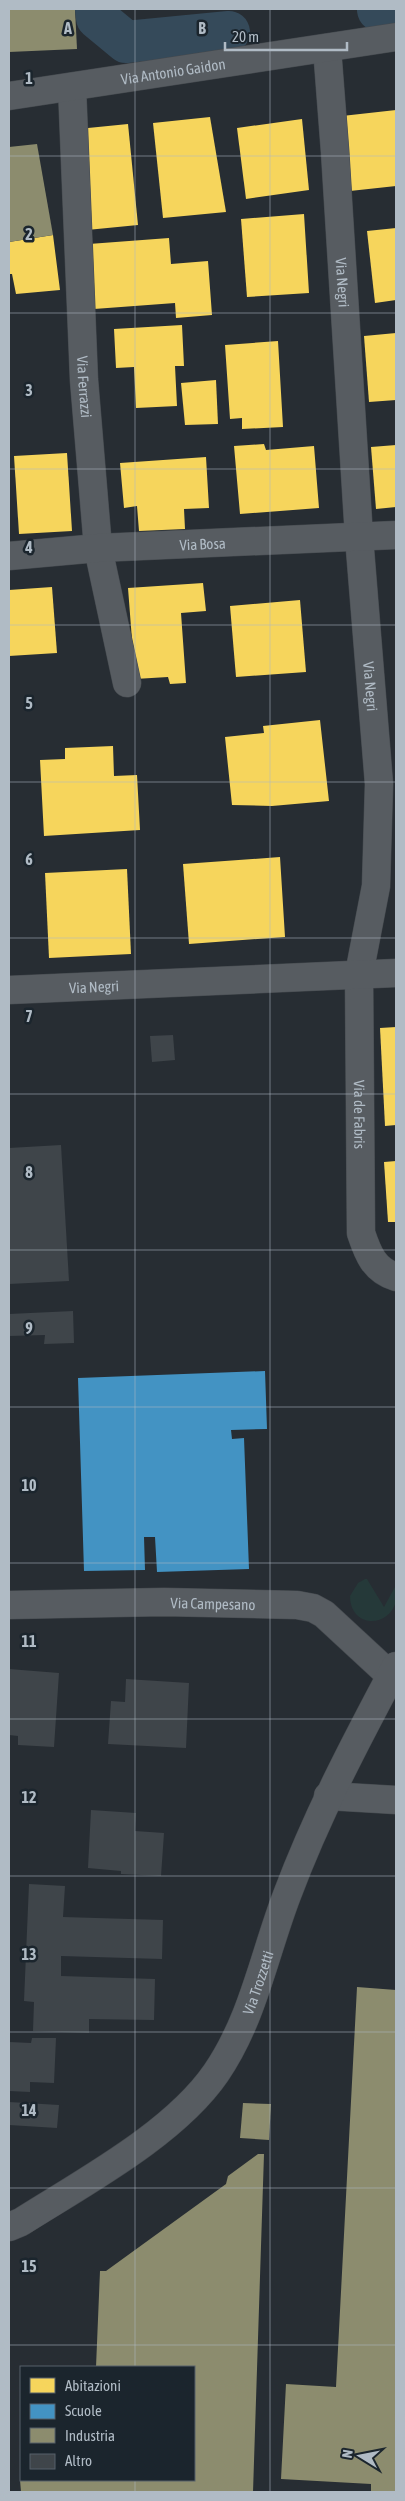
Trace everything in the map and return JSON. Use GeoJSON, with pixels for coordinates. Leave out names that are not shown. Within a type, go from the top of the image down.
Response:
{"type":"FeatureCollection","features":[{"type":"Feature","properties":{"kind":"street","name":"Via Antonio Gaidon"},"geometry":{"type":"LineString","coordinates":[[9,96],[396,37]]}},
{"type":"Feature","properties":{"kind":"street","name":"Via Negri"},"geometry":{"type":"LineString","coordinates":[[9,990],[359,974],[376,886],[379,784],[359,537],[327,48]]}},
{"type":"Feature","properties":{"kind":"street","name":"Via Ferrazzi"},"geometry":{"type":"LineString","coordinates":[[72,87],[84,380],[98,548],[127,683]]}},
{"type":"Feature","properties":{"kind":"street","name":"Via Bosa"},"geometry":{"type":"LineString","coordinates":[[9,556],[98,548],[396,535]]}},
{"type":"Feature","properties":{"kind":"street"},"geometry":{"type":"LineString","coordinates":[[359,974],[396,973]]}},
{"type":"Feature","properties":{"kind":"street","name":"Via de Fabris"},"geometry":{"type":"LineString","coordinates":[[359,974],[361,1233],[368,1255],[376,1266],[385,1273],[396,1277]]}},
{"type":"Feature","properties":{"kind":"street","name":"Via Campesano"},"geometry":{"type":"LineString","coordinates":[[9,1606],[164,1602],[297,1605],[312,1608],[324,1614],[394,1671]]}},
{"type":"Feature","properties":{"kind":"street","name":"Via Trozzetti"},"geometry":{"type":"LineString","coordinates":[[13,2229],[137,2147],[179,2113],[215,2074],[240,2033],[261,1976],[286,1897],[328,1796],[394,1671]]}},
{"type":"Feature","properties":{"kind":"street"},"geometry":{"type":"LineString","coordinates":[[328,1796],[396,1800]]}},
{"type":"Feature","properties":{"kind":"green space"},"geometry":{"type":"Polygon","coordinates":[[[367,1579],[384,1607],[396,1585],[396,1599],[392,1610],[386,1617],[370,1621],[363,1619],[356,1614],[352,1607],[350,1596],[358,1583],[367,1579]]]}},
{"type":"Feature","properties":{"kind":"building: Abitazioni"},"geometry":{"type":"Polygon","coordinates":[[[396,110],[396,186],[350,191],[342,116],[396,110]]]}},
{"type":"Feature","properties":{"kind":"building: Abitazioni"},"geometry":{"type":"Polygon","coordinates":[[[210,117],[226,212],[163,218],[153,123],[210,117]]]}},
{"type":"Feature","properties":{"kind":"building: Abitazioni"},"geometry":{"type":"Polygon","coordinates":[[[302,119],[309,190],[246,199],[237,128],[302,119]]]}},
{"type":"Feature","properties":{"kind":"building: Abitazioni"},"geometry":{"type":"Polygon","coordinates":[[[128,124],[138,225],[87,230],[78,129],[128,124]]]}},
{"type":"Feature","properties":{"kind":"building: Abitazioni"},"geometry":{"type":"Polygon","coordinates":[[[304,214],[309,293],[247,297],[241,219],[304,214]]]}},
{"type":"Feature","properties":{"kind":"building: Abitazioni"},"geometry":{"type":"Polygon","coordinates":[[[396,228],[396,300],[375,303],[367,231],[396,228]]]}},
{"type":"Feature","properties":{"kind":"building: Abitazioni"},"geometry":{"type":"Polygon","coordinates":[[[53,235],[60,290],[16,294],[12,274],[9,274],[9,242],[53,235]]]}},
{"type":"Feature","properties":{"kind":"building: Abitazioni"},"geometry":{"type":"Polygon","coordinates":[[[169,238],[171,264],[208,261],[212,315],[176,318],[175,303],[94,309],[89,244],[169,238]]]}},
{"type":"Feature","properties":{"kind":"building: Abitazioni"},"geometry":{"type":"Polygon","coordinates":[[[182,325],[184,366],[175,366],[177,406],[136,408],[134,367],[116,368],[114,329],[182,325]]]}},
{"type":"Feature","properties":{"kind":"building: Abitazioni"},"geometry":{"type":"Polygon","coordinates":[[[396,333],[396,400],[369,402],[364,336],[396,333]]]}},
{"type":"Feature","properties":{"kind":"building: Abitazioni"},"geometry":{"type":"Polygon","coordinates":[[[278,341],[283,427],[242,429],[242,418],[230,419],[225,345],[278,341]]]}},
{"type":"Feature","properties":{"kind":"building: Abitazioni"},"geometry":{"type":"Polygon","coordinates":[[[216,380],[218,424],[185,425],[181,383],[216,380]]]}},
{"type":"Feature","properties":{"kind":"building: Abitazioni"},"geometry":{"type":"Polygon","coordinates":[[[264,444],[266,450],[314,446],[319,508],[240,514],[234,446],[264,444]]]}},
{"type":"Feature","properties":{"kind":"building: Abitazioni"},"geometry":{"type":"Polygon","coordinates":[[[396,445],[396,507],[376,509],[371,447],[396,445]]]}},
{"type":"Feature","properties":{"kind":"building: Abitazioni"},"geometry":{"type":"Polygon","coordinates":[[[67,453],[72,531],[19,534],[14,456],[67,453]]]}},
{"type":"Feature","properties":{"kind":"building: Abitazioni"},"geometry":{"type":"Polygon","coordinates":[[[206,457],[209,508],[184,509],[185,529],[139,531],[137,506],[124,508],[120,463],[206,457]]]}},
{"type":"Feature","properties":{"kind":"building: Abitazioni"},"geometry":{"type":"Polygon","coordinates":[[[203,583],[206,611],[181,613],[186,683],[170,684],[168,677],[135,679],[128,588],[203,583]]]}},
{"type":"Feature","properties":{"kind":"building: Abitazioni"},"geometry":{"type":"Polygon","coordinates":[[[52,587],[57,653],[9,656],[9,590],[52,587]]]}},
{"type":"Feature","properties":{"kind":"building: Abitazioni"},"geometry":{"type":"Polygon","coordinates":[[[300,600],[306,672],[236,677],[230,606],[300,600]]]}},
{"type":"Feature","properties":{"kind":"building: Abitazioni"},"geometry":{"type":"Polygon","coordinates":[[[320,720],[329,801],[272,806],[232,805],[225,737],[264,733],[263,726],[320,720]]]}},
{"type":"Feature","properties":{"kind":"building: Abitazioni"},"geometry":{"type":"Polygon","coordinates":[[[113,746],[114,776],[137,775],[140,830],[44,836],[40,760],[65,759],[65,748],[113,746]]]}},
{"type":"Feature","properties":{"kind":"building: Abitazioni"},"geometry":{"type":"Polygon","coordinates":[[[280,857],[285,937],[189,944],[183,864],[280,857]]]}},
{"type":"Feature","properties":{"kind":"building: Abitazioni"},"geometry":{"type":"Polygon","coordinates":[[[127,869],[131,954],[49,958],[45,873],[127,869]]]}},
{"type":"Feature","properties":{"kind":"building: Abitazioni"},"geometry":{"type":"Polygon","coordinates":[[[396,1027],[396,1125],[385,1126],[380,1028],[396,1027]]]}},
{"type":"Feature","properties":{"kind":"building: Abitazioni"},"geometry":{"type":"Polygon","coordinates":[[[396,1161],[396,1222],[388,1222],[384,1162],[396,1161]]]}},
{"type":"Feature","properties":{"kind":"building: Scuole"},"geometry":{"type":"Polygon","coordinates":[[[265,1371],[267,1429],[231,1430],[232,1439],[244,1438],[249,1569],[157,1572],[155,1537],[144,1537],[145,1570],[84,1571],[78,1378],[265,1371]]]}},
{"type":"Feature","properties":{"kind":"building: Industria"},"geometry":{"type":"Polygon","coordinates":[[[9,9],[75,9],[77,49],[9,52],[9,9]]]}},
{"type":"Feature","properties":{"kind":"building: Industria"},"geometry":{"type":"Polygon","coordinates":[[[37,144],[53,235],[9,242],[9,147],[37,144]]]}},
{"type":"Feature","properties":{"kind":"building: Industria"},"geometry":{"type":"Polygon","coordinates":[[[357,1987],[396,1990],[396,2492],[371,2492],[371,2484],[281,2479],[286,2384],[336,2387],[357,1987]]]}},
{"type":"Feature","properties":{"kind":"building: Industria"},"geometry":{"type":"Polygon","coordinates":[[[243,2103],[271,2104],[269,2140],[240,2138],[243,2103]]]}},
{"type":"Feature","properties":{"kind":"building: Industria"},"geometry":{"type":"Polygon","coordinates":[[[258,2154],[264,2154],[253,2492],[21,2492],[20,2481],[195,2481],[195,2366],[96,2366],[100,2271],[106,2271],[226,2184],[228,2176],[258,2154]]]}},
{"type":"Feature","properties":{"kind":"building: Altro"},"geometry":{"type":"Polygon","coordinates":[[[173,1035],[175,1060],[152,1062],[150,1036],[173,1035]]]}},
{"type":"Feature","properties":{"kind":"building: Altro"},"geometry":{"type":"Polygon","coordinates":[[[61,1145],[69,1281],[9,1284],[9,1148],[61,1145]]]}},
{"type":"Feature","properties":{"kind":"building: Altro"},"geometry":{"type":"Polygon","coordinates":[[[73,1311],[74,1343],[44,1344],[45,1335],[9,1336],[9,1314],[73,1311]]]}},
{"type":"Feature","properties":{"kind":"building: Altro"},"geometry":{"type":"Polygon","coordinates":[[[9,1669],[59,1673],[54,1747],[18,1745],[18,1736],[9,1735],[9,1669]]]}},
{"type":"Feature","properties":{"kind":"building: Altro"},"geometry":{"type":"Polygon","coordinates":[[[126,1679],[189,1683],[186,1748],[108,1744],[111,1701],[125,1702],[126,1679]]]}},
{"type":"Feature","properties":{"kind":"building: Altro"},"geometry":{"type":"Polygon","coordinates":[[[91,1810],[136,1813],[135,1831],[164,1833],[161,1876],[121,1874],[121,1871],[88,1868],[91,1810]]]}},
{"type":"Feature","properties":{"kind":"building: Altro"},"geometry":{"type":"Polygon","coordinates":[[[29,1884],[65,1886],[63,1917],[163,1920],[162,1959],[61,1956],[61,1976],[155,1979],[154,2020],[89,2019],[89,2033],[33,2031],[34,2002],[24,2001],[29,1884]]]}},
{"type":"Feature","properties":{"kind":"building: Altro"},"geometry":{"type":"Polygon","coordinates":[[[32,2038],[56,2038],[54,2083],[30,2082],[30,2092],[9,2091],[9,2042],[31,2043],[32,2038]]]}},
{"type":"Feature","properties":{"kind":"building: Altro"},"geometry":{"type":"Polygon","coordinates":[[[9,2102],[59,2105],[57,2128],[9,2125],[9,2102]]]}},
{"type":"Feature","properties":{"kind":"waterway"},"geometry":{"type":"LineString","coordinates":[[96,9],[97,18],[126,42],[229,32]]}},
{"type":"Feature","properties":{"kind":"waterway"},"geometry":{"type":"LineString","coordinates":[[378,10],[387,9]]}}]}
